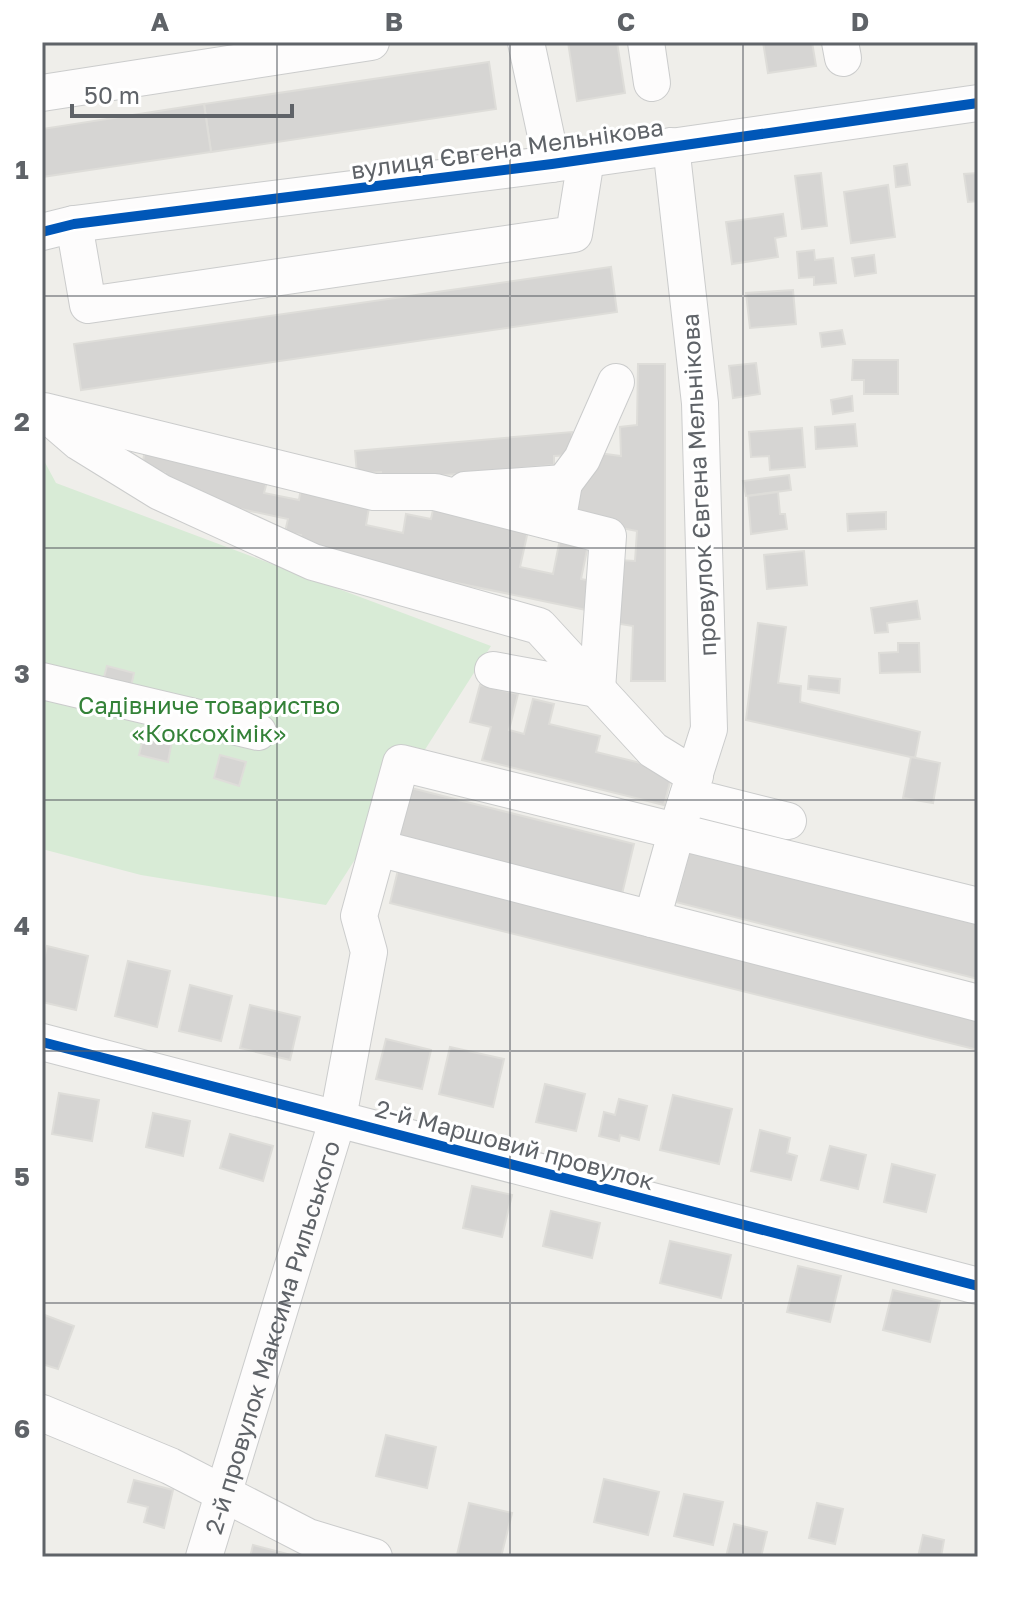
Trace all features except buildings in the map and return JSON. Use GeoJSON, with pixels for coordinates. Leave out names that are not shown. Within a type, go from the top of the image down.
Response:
{"type":"FeatureCollection","features":[{"type":"Feature","properties":{"kind":"street"},"geometry":{"type":"LineString","coordinates":[[42,93],[371,42]]}},
{"type":"Feature","properties":{"kind":"street"},"geometry":{"type":"LineString","coordinates":[[58,228],[88,305],[574,234],[569,162],[526,42]]}},
{"type":"Feature","properties":{"kind":"street"},"geometry":{"type":"LineString","coordinates":[[646,42],[652,83]]}},
{"type":"Feature","properties":{"kind":"street","name":"вулиця Євгена Мельнікова"},"geometry":{"type":"LineString","coordinates":[[58,228],[569,162],[978,103]]}},
{"type":"Feature","properties":{"kind":"street","name":"провулок Євгена Мельнікова"},"geometry":{"type":"LineString","coordinates":[[652,919],[709,729],[700,403],[671,146]]}},
{"type":"Feature","properties":{"kind":"street"},"geometry":{"type":"LineString","coordinates":[[557,523],[564,483],[582,459],[616,382]]}},
{"type":"Feature","properties":{"kind":"street"},"geometry":{"type":"LineString","coordinates":[[43,410],[374,492],[435,492],[564,483]]}},
{"type":"Feature","properties":{"kind":"street"},"geometry":{"type":"LineString","coordinates":[[43,410],[79,442],[160,492],[313,562],[539,626],[653,750],[692,786],[788,821]]}},
{"type":"Feature","properties":{"kind":"street"},"geometry":{"type":"LineString","coordinates":[[435,492],[608,536],[597,689]]}},
{"type":"Feature","properties":{"kind":"street"},"geometry":{"type":"LineString","coordinates":[[493,670],[597,689]]}},
{"type":"Feature","properties":{"kind":"street"},"geometry":{"type":"LineString","coordinates":[[42,681],[258,732]]}},
{"type":"Feature","properties":{"kind":"street","name":"2-й провулок Максима Рильського"},"geometry":{"type":"LineString","coordinates":[[204,1557],[338,1118],[369,952],[359,916],[401,763],[677,830]]}},
{"type":"Feature","properties":{"kind":"street"},"geometry":{"type":"LineString","coordinates":[[677,830],[978,906]]}},
{"type":"Feature","properties":{"kind":"street"},"geometry":{"type":"LineString","coordinates":[[378,848],[978,1003]]}},
{"type":"Feature","properties":{"kind":"street","name":"2-й Маршовий провулок"},"geometry":{"type":"LineString","coordinates":[[42,1042],[978,1286]]}},
{"type":"Feature","properties":{"kind":"street"},"geometry":{"type":"LineString","coordinates":[[42,1413],[170,1466],[308,1537],[374,1557]]}},
{"type":"Feature","properties":{"kind":"green space","name":"Садівниче товариство «Коксохімік»"},"geometry":{"type":"Polygon","coordinates":[[[42,457],[56,483],[491,646],[326,905],[141,875],[42,849],[42,457]]]}},
{"type":"Feature","properties":{"kind":"cycle path"},"geometry":{"type":"LineString","coordinates":[[42,232],[74,224],[552,164],[978,103]]}},
{"type":"Feature","properties":{"kind":"cycle path"},"geometry":{"type":"LineString","coordinates":[[42,1042],[978,1286]]}}]}
